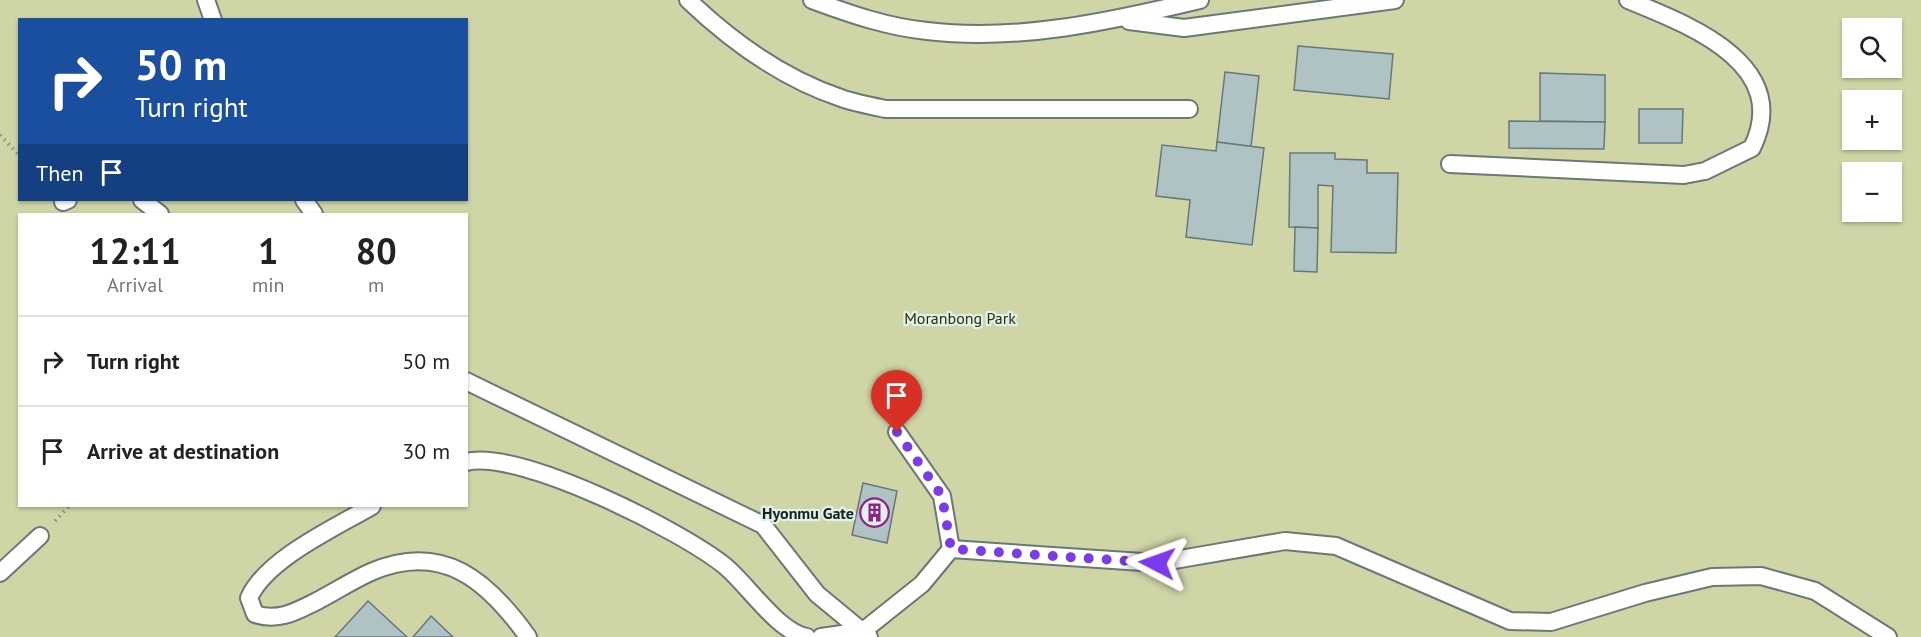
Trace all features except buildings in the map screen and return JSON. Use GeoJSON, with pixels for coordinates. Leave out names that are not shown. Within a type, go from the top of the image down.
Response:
{"type":"FeatureCollection","features":[{"type":"Feature","properties":{"kind":"lane"},"geometry":{"type":"LineString","coordinates":[[206,0],[212,18]]}},
{"type":"Feature","properties":{"kind":"lane"},"geometry":{"type":"LineString","coordinates":[[688,0],[757,56],[802,82],[841,98],[886,109],[1189,109]]}},
{"type":"Feature","properties":{"kind":"lane"},"geometry":{"type":"LineString","coordinates":[[812,0],[879,22],[927,31],[1021,32],[1119,20],[1200,0]]}},
{"type":"Feature","properties":{"kind":"lane"},"geometry":{"type":"LineString","coordinates":[[1119,20],[1184,28],[1395,0]]}},
{"type":"Feature","properties":{"kind":"lane"},"geometry":{"type":"LineString","coordinates":[[1450,164],[1684,175],[1705,171],[1752,148],[1763,121],[1754,84],[1741,62],[1714,41],[1628,0]]}},
{"type":"Feature","properties":{"kind":"lane"},"geometry":{"type":"LineString","coordinates":[[143,201],[159,213]]}},
{"type":"Feature","properties":{"kind":"lane"},"geometry":{"type":"LineString","coordinates":[[468,382],[764,525],[817,594],[866,634]]}},
{"type":"Feature","properties":{"kind":"lane"},"geometry":{"type":"LineString","coordinates":[[821,637],[866,634],[922,584],[951,549],[942,496],[897,432]]}},
{"type":"Feature","properties":{"kind":"lane"},"geometry":{"type":"LineString","coordinates":[[468,462],[491,462],[541,472],[670,530],[725,566],[783,625],[807,637]]}},
{"type":"Feature","properties":{"kind":"lane"},"geometry":{"type":"LineString","coordinates":[[370,507],[311,542],[269,572],[254,588],[249,598],[255,614],[270,619],[287,615],[373,571],[408,562],[443,562],[471,575],[512,615],[528,637]]}},
{"type":"Feature","properties":{"kind":"lane"},"geometry":{"type":"LineString","coordinates":[[0,573],[40,536]]}},
{"type":"Feature","properties":{"kind":"lane"},"geometry":{"type":"LineString","coordinates":[[951,549],[1157,563],[1285,541],[1336,546],[1510,621],[1551,622],[1645,593],[1712,577],[1761,576],[1815,591],[1888,637]]}},
{"type":"Feature","properties":{"kind":"path"},"geometry":{"type":"LineString","coordinates":[[0,135],[18,154]]}},
{"type":"Feature","properties":{"kind":"green space","name":"Moranbong Park"},"geometry":{"type":"Polygon","coordinates":[[[0,0],[1921,0],[1921,637],[0,637],[0,0]]]}},
{"type":"Feature","properties":{"kind":"place","name":"Hyonmu Gate"},"geometry":{"type":"Point","coordinates":[875,513]}},
{"type":"Feature","properties":{"kind":"route"},"geometry":{"type":"LineString","coordinates":[[897,432],[942,496],[951,549],[1157,563]]}}]}
